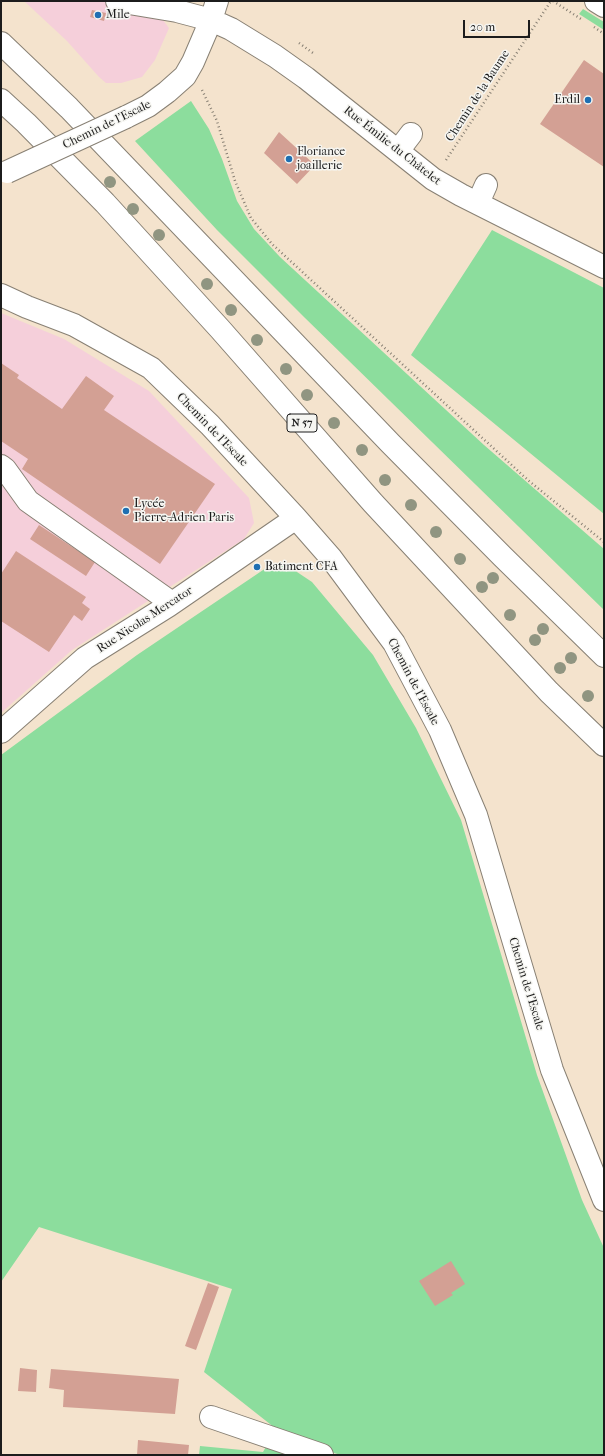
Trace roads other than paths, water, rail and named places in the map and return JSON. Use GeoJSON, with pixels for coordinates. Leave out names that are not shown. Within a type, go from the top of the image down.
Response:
{"type":"FeatureCollection","features":[{"type":"Feature","properties":{"kind":"main road","name":"Rue Émilie du Châtelet"},"geometry":{"type":"LineString","coordinates":[[117,1],[177,11],[214,10],[231,28],[306,78],[433,179],[470,198],[518,233],[604,267]]}},
{"type":"Feature","properties":{"kind":"main road"},"geometry":{"type":"LineString","coordinates":[[596,1],[604,6]]}},
{"type":"Feature","properties":{"kind":"main road","name":"Chemin de l'Escale"},"geometry":{"type":"LineString","coordinates":[[4,174],[126,118],[148,106],[167,92],[193,82],[193,62],[214,10]]}},
{"type":"Feature","properties":{"kind":"main road"},"geometry":{"type":"LineString","coordinates":[[1,43],[70,108],[396,448],[508,562],[604,656]]}},
{"type":"Feature","properties":{"kind":"main road","name":"N 57"},"geometry":{"type":"LineString","coordinates":[[1,100],[26,123],[105,203],[220,329],[411,544],[548,692],[604,745]]}},
{"type":"Feature","properties":{"kind":"main road"},"geometry":{"type":"LineString","coordinates":[[398,151],[412,134]]}},
{"type":"Feature","properties":{"kind":"main road","name":"Chemin de l'Escale"},"geometry":{"type":"LineString","coordinates":[[1,295],[27,307],[74,325],[151,368],[210,425],[296,518],[331,558],[394,643],[440,730],[476,815],[552,1070],[604,1200]]}},
{"type":"Feature","properties":{"kind":"main road"},"geometry":{"type":"LineString","coordinates":[[1,466],[5,469],[28,501],[172,603]]}},
{"type":"Feature","properties":{"kind":"main road","name":"Rue Nicolas Mercator"},"geometry":{"type":"LineString","coordinates":[[2,730],[85,658],[172,603],[296,518]]}},
{"type":"Feature","properties":{"kind":"main road"},"geometry":{"type":"LineString","coordinates":[[211,1417],[322,1455]]}},
{"type":"Feature","properties":{"kind":"place","name":"Mile"},"geometry":{"type":"Point","coordinates":[98,15]}},
{"type":"Feature","properties":{"kind":"place","name":"Erdil"},"geometry":{"type":"Point","coordinates":[588,100]}},
{"type":"Feature","properties":{"kind":"place","name":"Floriance joaillerie"},"geometry":{"type":"Point","coordinates":[289,159]}},
{"type":"Feature","properties":{"kind":"place","name":"Lycée Pierre-Adrien Paris"},"geometry":{"type":"Point","coordinates":[126,511]}},
{"type":"Feature","properties":{"kind":"place","name":"Batiment CFA"},"geometry":{"type":"Point","coordinates":[257,567]}}]}
